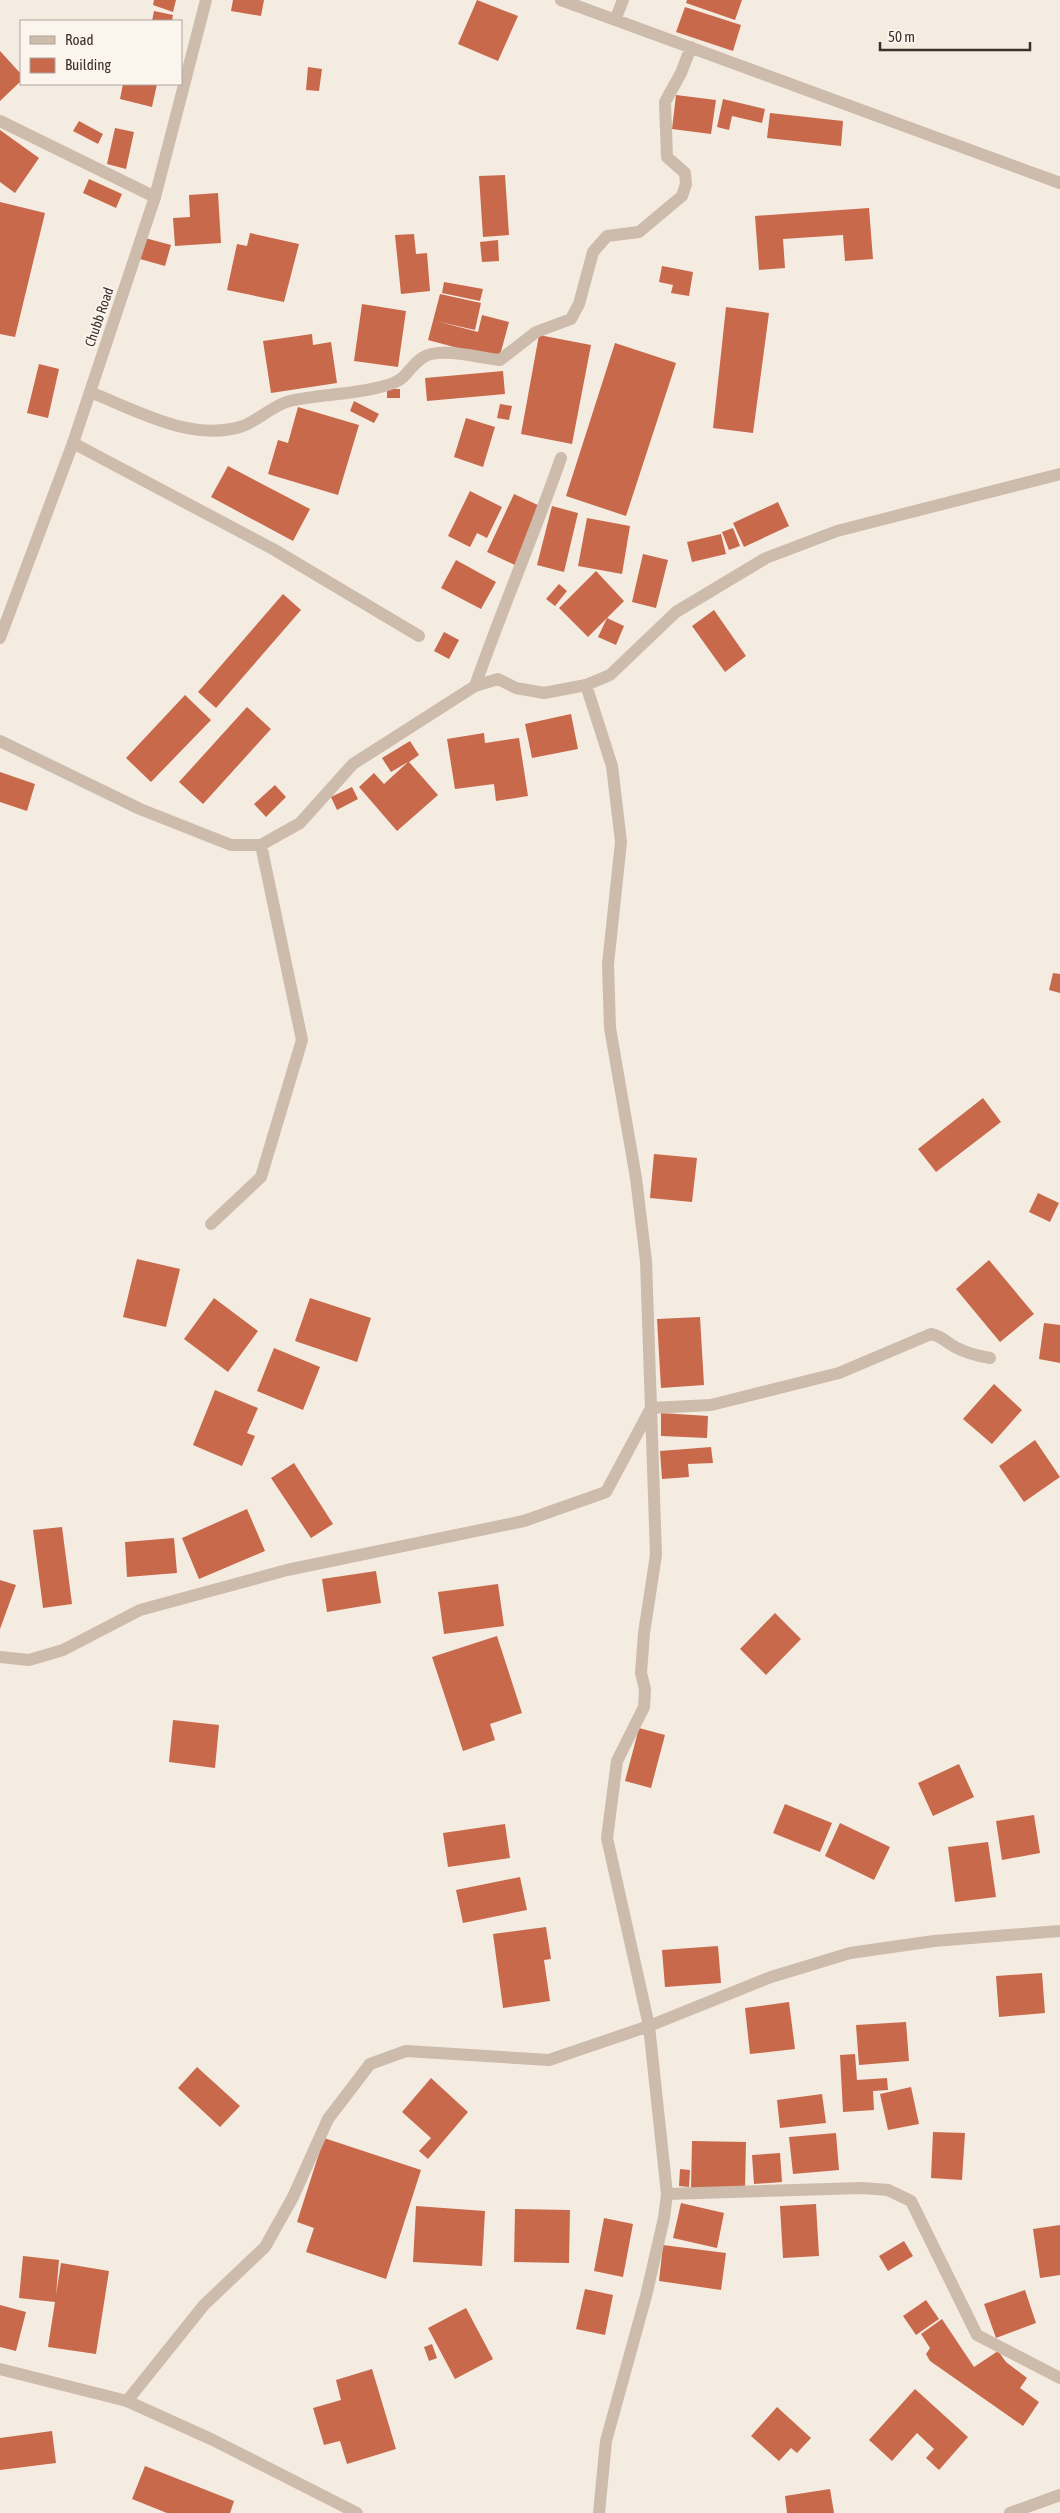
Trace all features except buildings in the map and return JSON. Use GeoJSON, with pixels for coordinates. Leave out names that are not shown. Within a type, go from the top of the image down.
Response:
{"type":"FeatureCollection","features":[{"type":"Feature","properties":{"kind":"street","name":"Chubb Road"},"geometry":{"type":"LineString","coordinates":[[0,638],[73,443],[155,197],[206,0]]}},
{"type":"Feature","properties":{"kind":"street"},"geometry":{"type":"LineString","coordinates":[[561,0],[1060,183]]}},
{"type":"Feature","properties":{"kind":"street"},"geometry":{"type":"LineString","coordinates":[[615,20],[623,0]]}},
{"type":"Feature","properties":{"kind":"street"},"geometry":{"type":"LineString","coordinates":[[90,392],[158,419],[195,430],[220,429],[242,426],[288,402],[384,386],[406,377],[422,357],[441,351],[500,360],[536,332],[571,319],[579,304],[593,252],[606,236],[639,232],[682,196],[686,184],[685,173],[667,156],[665,102],[681,73],[691,47]]}},
{"type":"Feature","properties":{"kind":"street"},"geometry":{"type":"LineString","coordinates":[[0,121],[155,197]]}},
{"type":"Feature","properties":{"kind":"street"},"geometry":{"type":"LineString","coordinates":[[73,443],[273,549],[419,636]]}},
{"type":"Feature","properties":{"kind":"street"},"geometry":{"type":"LineString","coordinates":[[475,686],[502,609],[530,545],[562,458]]}},
{"type":"Feature","properties":{"kind":"street"},"geometry":{"type":"LineString","coordinates":[[0,740],[140,809],[222,842],[231,845],[261,845],[300,824],[353,764],[475,686],[498,679],[516,688],[544,693],[586,686],[610,675],[676,612],[766,558],[837,531],[1060,474]]}},
{"type":"Feature","properties":{"kind":"street"},"geometry":{"type":"LineString","coordinates":[[586,686],[612,766],[621,842],[608,964],[610,1028],[636,1178],[646,1261],[656,1555],[644,1634],[641,1673],[645,1689],[644,1708],[617,1761],[607,1838],[649,2026],[667,2194],[664,2218],[646,2296],[606,2441],[599,2513]]}},
{"type":"Feature","properties":{"kind":"street"},"geometry":{"type":"LineString","coordinates":[[211,1224],[261,1177],[302,1040],[261,845]]}},
{"type":"Feature","properties":{"kind":"street"},"geometry":{"type":"LineString","coordinates":[[651,1408],[711,1405],[839,1373],[931,1334],[939,1335],[955,1347],[972,1354],[990,1358]]}},
{"type":"Feature","properties":{"kind":"street"},"geometry":{"type":"LineString","coordinates":[[0,1657],[30,1660],[63,1650],[140,1610],[287,1570],[524,1521],[606,1492],[651,1408]]}},
{"type":"Feature","properties":{"kind":"street"},"geometry":{"type":"LineString","coordinates":[[126,2401],[204,2305],[265,2247],[293,2197],[328,2119],[370,2064],[406,2052],[549,2060],[649,2026],[771,1977],[850,1953],[934,1941],[1060,1931]]}},
{"type":"Feature","properties":{"kind":"street"},"geometry":{"type":"LineString","coordinates":[[667,2194],[862,2188],[888,2190],[911,2201],[976,2335],[1060,2378]]}},
{"type":"Feature","properties":{"kind":"street"},"geometry":{"type":"LineString","coordinates":[[0,2369],[126,2401],[213,2440],[357,2513]]}},
{"type":"Feature","properties":{"kind":"street"},"geometry":{"type":"LineString","coordinates":[[1010,2513],[1060,2495]]}}]}
